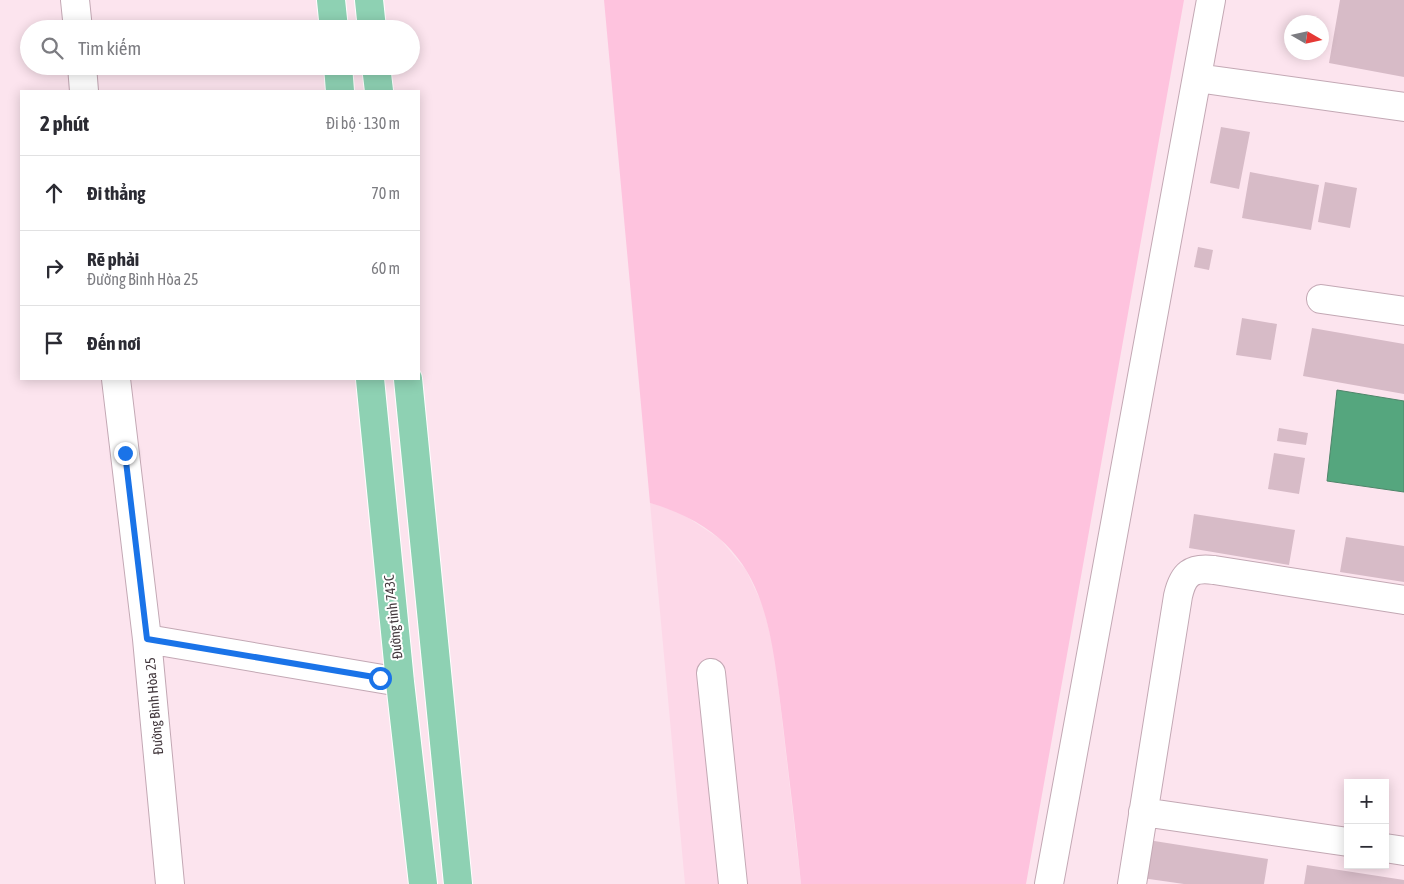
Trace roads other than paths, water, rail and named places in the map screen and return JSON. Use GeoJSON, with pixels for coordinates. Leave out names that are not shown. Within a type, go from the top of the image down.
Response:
{"type":"FeatureCollection","features":[{"type":"Feature","properties":{"kind":"main road"},"geometry":{"type":"LineString","coordinates":[[331,0],[333,20]]}},
{"type":"Feature","properties":{"kind":"main road"},"geometry":{"type":"LineString","coordinates":[[369,0],[371,20]]}},
{"type":"Feature","properties":{"kind":"main road"},"geometry":{"type":"LineString","coordinates":[[339,75],[340,90]]}},
{"type":"Feature","properties":{"kind":"main road"},"geometry":{"type":"LineString","coordinates":[[377,75],[379,90]]}},
{"type":"Feature","properties":{"kind":"main road","name":"Đường tỉnh 743C"},"geometry":{"type":"LineString","coordinates":[[370,380],[400,682],[423,884]]}},
{"type":"Feature","properties":{"kind":"main road"},"geometry":{"type":"LineString","coordinates":[[408,380],[458,884]]}},
{"type":"Feature","properties":{"kind":"street"},"geometry":{"type":"LineString","coordinates":[[75,0],[77,20]]}},
{"type":"Feature","properties":{"kind":"street"},"geometry":{"type":"LineString","coordinates":[[1049,884],[1212,0]]}},
{"type":"Feature","properties":{"kind":"street"},"geometry":{"type":"LineString","coordinates":[[83,75],[84,90]]}},
{"type":"Feature","properties":{"kind":"street"},"geometry":{"type":"LineString","coordinates":[[1197,78],[1404,107]]}},
{"type":"Feature","properties":{"kind":"street"},"geometry":{"type":"LineString","coordinates":[[1321,300],[1404,311]]}},
{"type":"Feature","properties":{"kind":"street","name":"Đường Bình Hòa 25"},"geometry":{"type":"LineString","coordinates":[[116,380],[147,639],[170,884]]}},
{"type":"Feature","properties":{"kind":"street"},"geometry":{"type":"LineString","coordinates":[[1132,884],[1178,596],[1183,580],[1187,575],[1202,569],[1214,570],[1404,600]]}},
{"type":"Feature","properties":{"kind":"street"},"geometry":{"type":"LineString","coordinates":[[147,639],[400,682]]}},
{"type":"Feature","properties":{"kind":"street"},"geometry":{"type":"LineString","coordinates":[[711,673],[733,884]]}},
{"type":"Feature","properties":{"kind":"street"},"geometry":{"type":"LineString","coordinates":[[1143,812],[1344,841]]}},
{"type":"Feature","properties":{"kind":"street"},"geometry":{"type":"LineString","coordinates":[[1389,849],[1404,851]]}}]}
